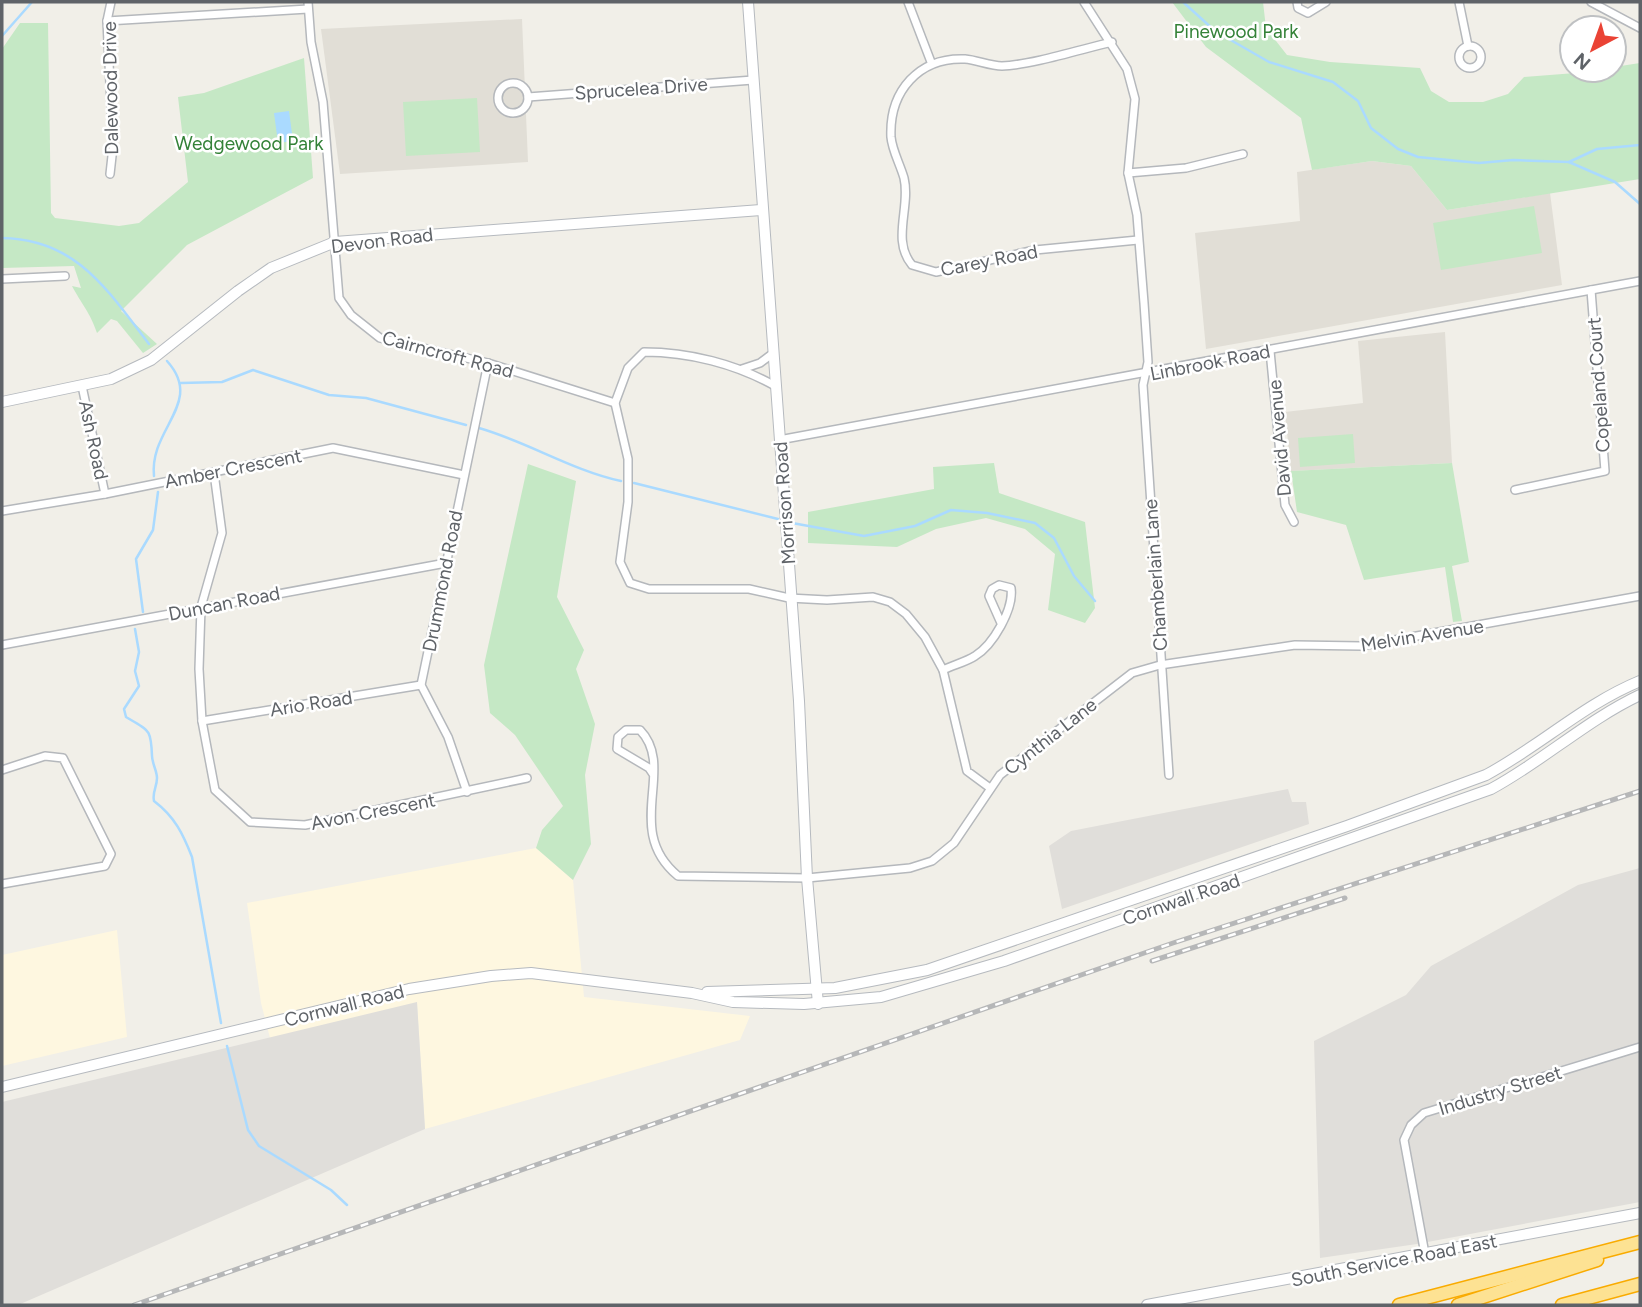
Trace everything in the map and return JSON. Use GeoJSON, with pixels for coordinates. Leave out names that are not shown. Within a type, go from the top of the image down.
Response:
{"type":"FeatureCollection","features":[{"type":"Feature","properties":{"kind":"highway"},"geometry":{"type":"LineString","coordinates":[[1399,1305],[1640,1244]]}},
{"type":"Feature","properties":{"kind":"highway"},"geometry":{"type":"LineString","coordinates":[[1458,1305],[1640,1244]]}},
{"type":"Feature","properties":{"kind":"highway"},"geometry":{"type":"LineString","coordinates":[[1562,1305],[1640,1284]]}},
{"type":"Feature","properties":{"kind":"main road","name":"Morrison Road"},"geometry":{"type":"LineString","coordinates":[[748,2],[789,598],[799,701],[807,878],[818,1004]]}},
{"type":"Feature","properties":{"kind":"main road","name":"Devon Road"},"geometry":{"type":"LineString","coordinates":[[2,402],[111,379],[151,360],[238,290],[271,268],[335,242],[761,210]]}},
{"type":"Feature","properties":{"kind":"main road","name":"Cornwall Road"},"geometry":{"type":"LineString","coordinates":[[692,993],[816,990],[893,979],[980,953],[1424,799],[1497,769],[1612,693],[1640,681]]}},
{"type":"Feature","properties":{"kind":"main road","name":"Cornwall Road"},"geometry":{"type":"LineString","coordinates":[[2,1087],[409,989],[491,976],[531,973],[692,993],[733,1002],[818,1004],[881,997],[942,981],[1429,813],[1491,789],[1519,774],[1599,718],[1640,695]]}},
{"type":"Feature","properties":{"kind":"main road","name":"South Service Road East"},"geometry":{"type":"LineString","coordinates":[[1147,1305],[1640,1213]]}},
{"type":"Feature","properties":{"kind":"street","name":"Dalewood Drive"},"geometry":{"type":"LineString","coordinates":[[110,174],[113,147],[107,21],[111,2]]}},
{"type":"Feature","properties":{"kind":"street","name":"Chamberlain Lane"},"geometry":{"type":"LineString","coordinates":[[1084,2],[1127,69],[1135,99],[1128,173],[1137,215],[1148,362],[1145,374],[1160,665],[1169,775]]}},
{"type":"Feature","properties":{"kind":"street"},"geometry":{"type":"LineString","coordinates":[[1297,2],[1298,8],[1308,13],[1326,2]]}},
{"type":"Feature","properties":{"kind":"street"},"geometry":{"type":"LineString","coordinates":[[1459,2],[1468,47]]}},
{"type":"Feature","properties":{"kind":"street"},"geometry":{"type":"LineString","coordinates":[[1591,2],[1640,28]]}},
{"type":"Feature","properties":{"kind":"street"},"geometry":{"type":"LineString","coordinates":[[909,3],[931,62],[964,59],[1002,66],[1112,43]]}},
{"type":"Feature","properties":{"kind":"street"},"geometry":{"type":"LineString","coordinates":[[107,21],[308,6]]}},
{"type":"Feature","properties":{"kind":"street","name":"Cairncroft Road"},"geometry":{"type":"LineString","coordinates":[[308,6],[323,102],[340,298],[363,328],[380,338],[488,363],[615,403]]}},
{"type":"Feature","properties":{"kind":"street","name":"Carey Road"},"geometry":{"type":"LineString","coordinates":[[931,62],[907,81],[892,117],[891,139],[905,181],[906,208],[901,246],[912,265],[936,272],[1035,250],[1138,240]]}},
{"type":"Feature","properties":{"kind":"street","name":"Sprucelea Drive"},"geometry":{"type":"LineString","coordinates":[[528,97],[753,80]]}},
{"type":"Feature","properties":{"kind":"street","name":"Sprucelea Drive"},"geometry":{"type":"LineString","coordinates":[[512,83],[524,89],[528,97],[525,108],[514,113],[503,109],[498,98],[501,90],[512,83]]}},
{"type":"Feature","properties":{"kind":"street"},"geometry":{"type":"LineString","coordinates":[[1128,173],[1199,166],[1243,155]]}},
{"type":"Feature","properties":{"kind":"street"},"geometry":{"type":"LineString","coordinates":[[2,279],[65,276]]}},
{"type":"Feature","properties":{"kind":"street","name":"Linbrook Road"},"geometry":{"type":"LineString","coordinates":[[779,440],[1640,281]]}},
{"type":"Feature","properties":{"kind":"street","name":"Copeland Court"},"geometry":{"type":"LineString","coordinates":[[1515,490],[1605,471],[1591,290]]}},
{"type":"Feature","properties":{"kind":"street","name":"David Avenue"},"geometry":{"type":"LineString","coordinates":[[1270,351],[1284,505],[1294,522]]}},
{"type":"Feature","properties":{"kind":"street"},"geometry":{"type":"LineString","coordinates":[[775,386],[741,369],[671,352],[644,352],[628,368],[615,403],[628,459],[628,502],[620,562],[630,583],[649,589],[749,589],[789,598],[827,600],[873,597],[890,602],[906,614],[925,637],[943,670],[967,771],[990,789]]}},
{"type":"Feature","properties":{"kind":"street"},"geometry":{"type":"LineString","coordinates":[[741,369],[760,363],[772,354]]}},
{"type":"Feature","properties":{"kind":"street","name":"Drummond Road"},"geometry":{"type":"LineString","coordinates":[[421,685],[488,363]]}},
{"type":"Feature","properties":{"kind":"street","name":"Ash Road"},"geometry":{"type":"LineString","coordinates":[[82,386],[105,494]]}},
{"type":"Feature","properties":{"kind":"street","name":"Amber Crescent"},"geometry":{"type":"LineString","coordinates":[[2,511],[105,494],[333,448],[464,475]]}},
{"type":"Feature","properties":{"kind":"street","name":"Avon Crescent"},"geometry":{"type":"LineString","coordinates":[[214,473],[222,533],[201,607],[199,669],[202,721],[215,790],[250,822],[305,825],[527,778]]}},
{"type":"Feature","properties":{"kind":"street","name":"Duncan Road"},"geometry":{"type":"LineString","coordinates":[[2,645],[446,563]]}},
{"type":"Feature","properties":{"kind":"street"},"geometry":{"type":"LineString","coordinates":[[943,670],[976,656],[1001,623],[1013,598],[1011,588],[999,585],[992,589],[989,596],[1001,623]]}},
{"type":"Feature","properties":{"kind":"street","name":"Melvin Avenue"},"geometry":{"type":"LineString","coordinates":[[1160,665],[1295,645],[1362,646],[1640,596]]}},
{"type":"Feature","properties":{"kind":"street","name":"Cynthia Lane"},"geometry":{"type":"LineString","coordinates":[[653,774],[649,803],[654,843],[666,866],[678,876],[807,878],[910,868],[932,861],[954,843],[1000,775],[1123,679],[1132,673],[1160,665]]}},
{"type":"Feature","properties":{"kind":"street"},"geometry":{"type":"LineString","coordinates":[[421,685],[448,737],[467,792]]}},
{"type":"Feature","properties":{"kind":"street","name":"Ario Road"},"geometry":{"type":"LineString","coordinates":[[202,721],[421,685]]}},
{"type":"Feature","properties":{"kind":"street"},"geometry":{"type":"LineString","coordinates":[[626,730],[640,730],[651,741],[653,774],[649,768],[617,749],[618,737],[626,730]]}},
{"type":"Feature","properties":{"kind":"street"},"geometry":{"type":"LineString","coordinates":[[2,771],[45,756],[63,758],[110,848],[111,857],[105,866],[2,884]]}},
{"type":"Feature","properties":{"kind":"street","name":"Industry Street"},"geometry":{"type":"LineString","coordinates":[[1425,1254],[1404,1140],[1411,1125],[1424,1113],[1640,1046]]}},
{"type":"Feature","properties":{"kind":"shaded area"},"geometry":{"type":"Polygon","coordinates":[[[522,19],[528,162],[340,174],[321,29],[522,19]]]}},
{"type":"Feature","properties":{"kind":"shaded area"},"geometry":{"type":"Polygon","coordinates":[[[1372,161],[1411,166],[1447,210],[1550,193],[1562,285],[1206,349],[1195,233],[1300,221],[1297,172],[1372,161]]]}},
{"type":"Feature","properties":{"kind":"shaded area"},"geometry":{"type":"Polygon","coordinates":[[[1445,332],[1452,463],[1291,471],[1285,412],[1363,403],[1358,341],[1445,332]]]}},
{"type":"Feature","properties":{"kind":"shaded area"},"geometry":{"type":"Polygon","coordinates":[[[1288,789],[1292,802],[1306,802],[1309,824],[1062,909],[1049,846],[1071,831],[1288,789]]]}},
{"type":"Feature","properties":{"kind":"shaded area"},"geometry":{"type":"Polygon","coordinates":[[[536,848],[573,880],[584,997],[750,1016],[740,1040],[425,1129],[417,1003],[270,1038],[261,1003],[247,903],[536,848]]]}},
{"type":"Feature","properties":{"kind":"shaded area"},"geometry":{"type":"Polygon","coordinates":[[[1640,868],[1640,1202],[1417,1244],[1320,1258],[1314,1041],[1406,995],[1431,966],[1578,885],[1640,868]]]}},
{"type":"Feature","properties":{"kind":"shaded area"},"geometry":{"type":"Polygon","coordinates":[[[117,930],[127,1037],[2,1066],[2,955],[117,930]]]}},
{"type":"Feature","properties":{"kind":"shaded area"},"geometry":{"type":"Polygon","coordinates":[[[417,1002],[425,1129],[18,1305],[2,1305],[2,1102],[417,1002]]]}},
{"type":"Feature","properties":{"kind":"green space","name":"Pinewood Park"},"geometry":{"type":"Polygon","coordinates":[[[1172,2],[1263,2],[1266,28],[1287,55],[1330,62],[1420,68],[1431,91],[1449,102],[1483,102],[1508,94],[1524,77],[1558,74],[1558,84],[1628,84],[1628,65],[1640,63],[1640,179],[1447,210],[1411,166],[1372,161],[1312,170],[1301,118],[1206,47],[1172,2]]]}},
{"type":"Feature","properties":{"kind":"green space","name":"Wedgewood Park"},"geometry":{"type":"Polygon","coordinates":[[[20,23],[48,23],[51,213],[55,218],[119,226],[139,223],[188,182],[178,97],[204,93],[304,58],[313,178],[187,245],[121,311],[157,344],[143,353],[117,321],[111,319],[97,333],[72,286],[81,288],[74,266],[2,268],[2,49],[20,23]]]}},
{"type":"Feature","properties":{"kind":"green space"},"geometry":{"type":"Polygon","coordinates":[[[477,98],[480,152],[406,156],[403,102],[477,98]]]}},
{"type":"Feature","properties":{"kind":"green space"},"geometry":{"type":"Polygon","coordinates":[[[1534,206],[1542,253],[1441,270],[1433,223],[1534,206]]]}},
{"type":"Feature","properties":{"kind":"green space"},"geometry":{"type":"Polygon","coordinates":[[[1353,434],[1355,463],[1300,467],[1298,438],[1353,434]]]}},
{"type":"Feature","properties":{"kind":"green space"},"geometry":{"type":"Polygon","coordinates":[[[994,463],[999,493],[1085,522],[1095,608],[1085,623],[1048,610],[1055,554],[1025,529],[986,518],[936,529],[897,547],[808,543],[808,512],[934,489],[933,467],[994,463]]]}},
{"type":"Feature","properties":{"kind":"green space"},"geometry":{"type":"Polygon","coordinates":[[[1452,463],[1469,562],[1452,566],[1462,621],[1453,622],[1445,567],[1364,580],[1346,525],[1297,512],[1291,471],[1452,463]]]}},
{"type":"Feature","properties":{"kind":"green space"},"geometry":{"type":"Polygon","coordinates":[[[528,464],[576,481],[557,597],[584,650],[576,669],[595,724],[585,775],[591,844],[573,880],[536,848],[542,830],[563,806],[515,735],[490,713],[484,665],[528,464]]]}},
{"type":"Feature","properties":{"kind":"water"},"geometry":{"type":"Polygon","coordinates":[[[289,111],[293,141],[278,143],[274,113],[289,111]]]}},
{"type":"Feature","properties":{"kind":"waterway"},"geometry":{"type":"LineString","coordinates":[[2,36],[32,2]]}},
{"type":"Feature","properties":{"kind":"waterway"},"geometry":{"type":"LineString","coordinates":[[1183,2],[1215,31],[1269,62],[1333,82],[1358,101],[1371,128],[1398,149],[1418,157],[1479,163],[1513,160],[1569,162],[1597,149],[1640,145]]}},
{"type":"Feature","properties":{"kind":"waterway"},"geometry":{"type":"LineString","coordinates":[[1569,162],[1615,182],[1640,204]]}},
{"type":"Feature","properties":{"kind":"waterway"},"geometry":{"type":"LineString","coordinates":[[2,238],[28,241],[71,258],[104,287],[149,344]]}},
{"type":"Feature","properties":{"kind":"waterway"},"geometry":{"type":"LineString","coordinates":[[154,476],[159,444],[173,416],[180,390],[177,376],[167,361]]}},
{"type":"Feature","properties":{"kind":"waterway"},"geometry":{"type":"LineString","coordinates":[[181,383],[222,382],[253,370],[329,395],[366,398],[466,425]]}},
{"type":"Feature","properties":{"kind":"waterway"},"geometry":{"type":"LineString","coordinates":[[479,428],[585,470],[621,481]]}},
{"type":"Feature","properties":{"kind":"waterway"},"geometry":{"type":"LineString","coordinates":[[634,483],[778,519]]}},
{"type":"Feature","properties":{"kind":"waterway"},"geometry":{"type":"LineString","coordinates":[[143,612],[136,559],[153,530],[158,492]]}},
{"type":"Feature","properties":{"kind":"waterway"},"geometry":{"type":"LineString","coordinates":[[792,523],[864,536],[915,526],[951,510],[987,513],[1035,523],[1054,538],[1074,576],[1095,601]]}},
{"type":"Feature","properties":{"kind":"waterway"},"geometry":{"type":"LineString","coordinates":[[135,629],[139,652],[135,671],[139,686],[124,709],[126,717],[144,728],[149,735],[157,778],[154,801],[178,826],[192,857],[221,1023]]}},
{"type":"Feature","properties":{"kind":"waterway"},"geometry":{"type":"LineString","coordinates":[[227,1046],[248,1130],[259,1146],[331,1190],[347,1205]]}},
{"type":"Feature","properties":{"kind":"railway"},"geometry":{"type":"LineString","coordinates":[[134,1305],[1173,943],[1640,791]]}},
{"type":"Feature","properties":{"kind":"railway"},"geometry":{"type":"LineString","coordinates":[[1152,961],[1345,898]]}}]}
